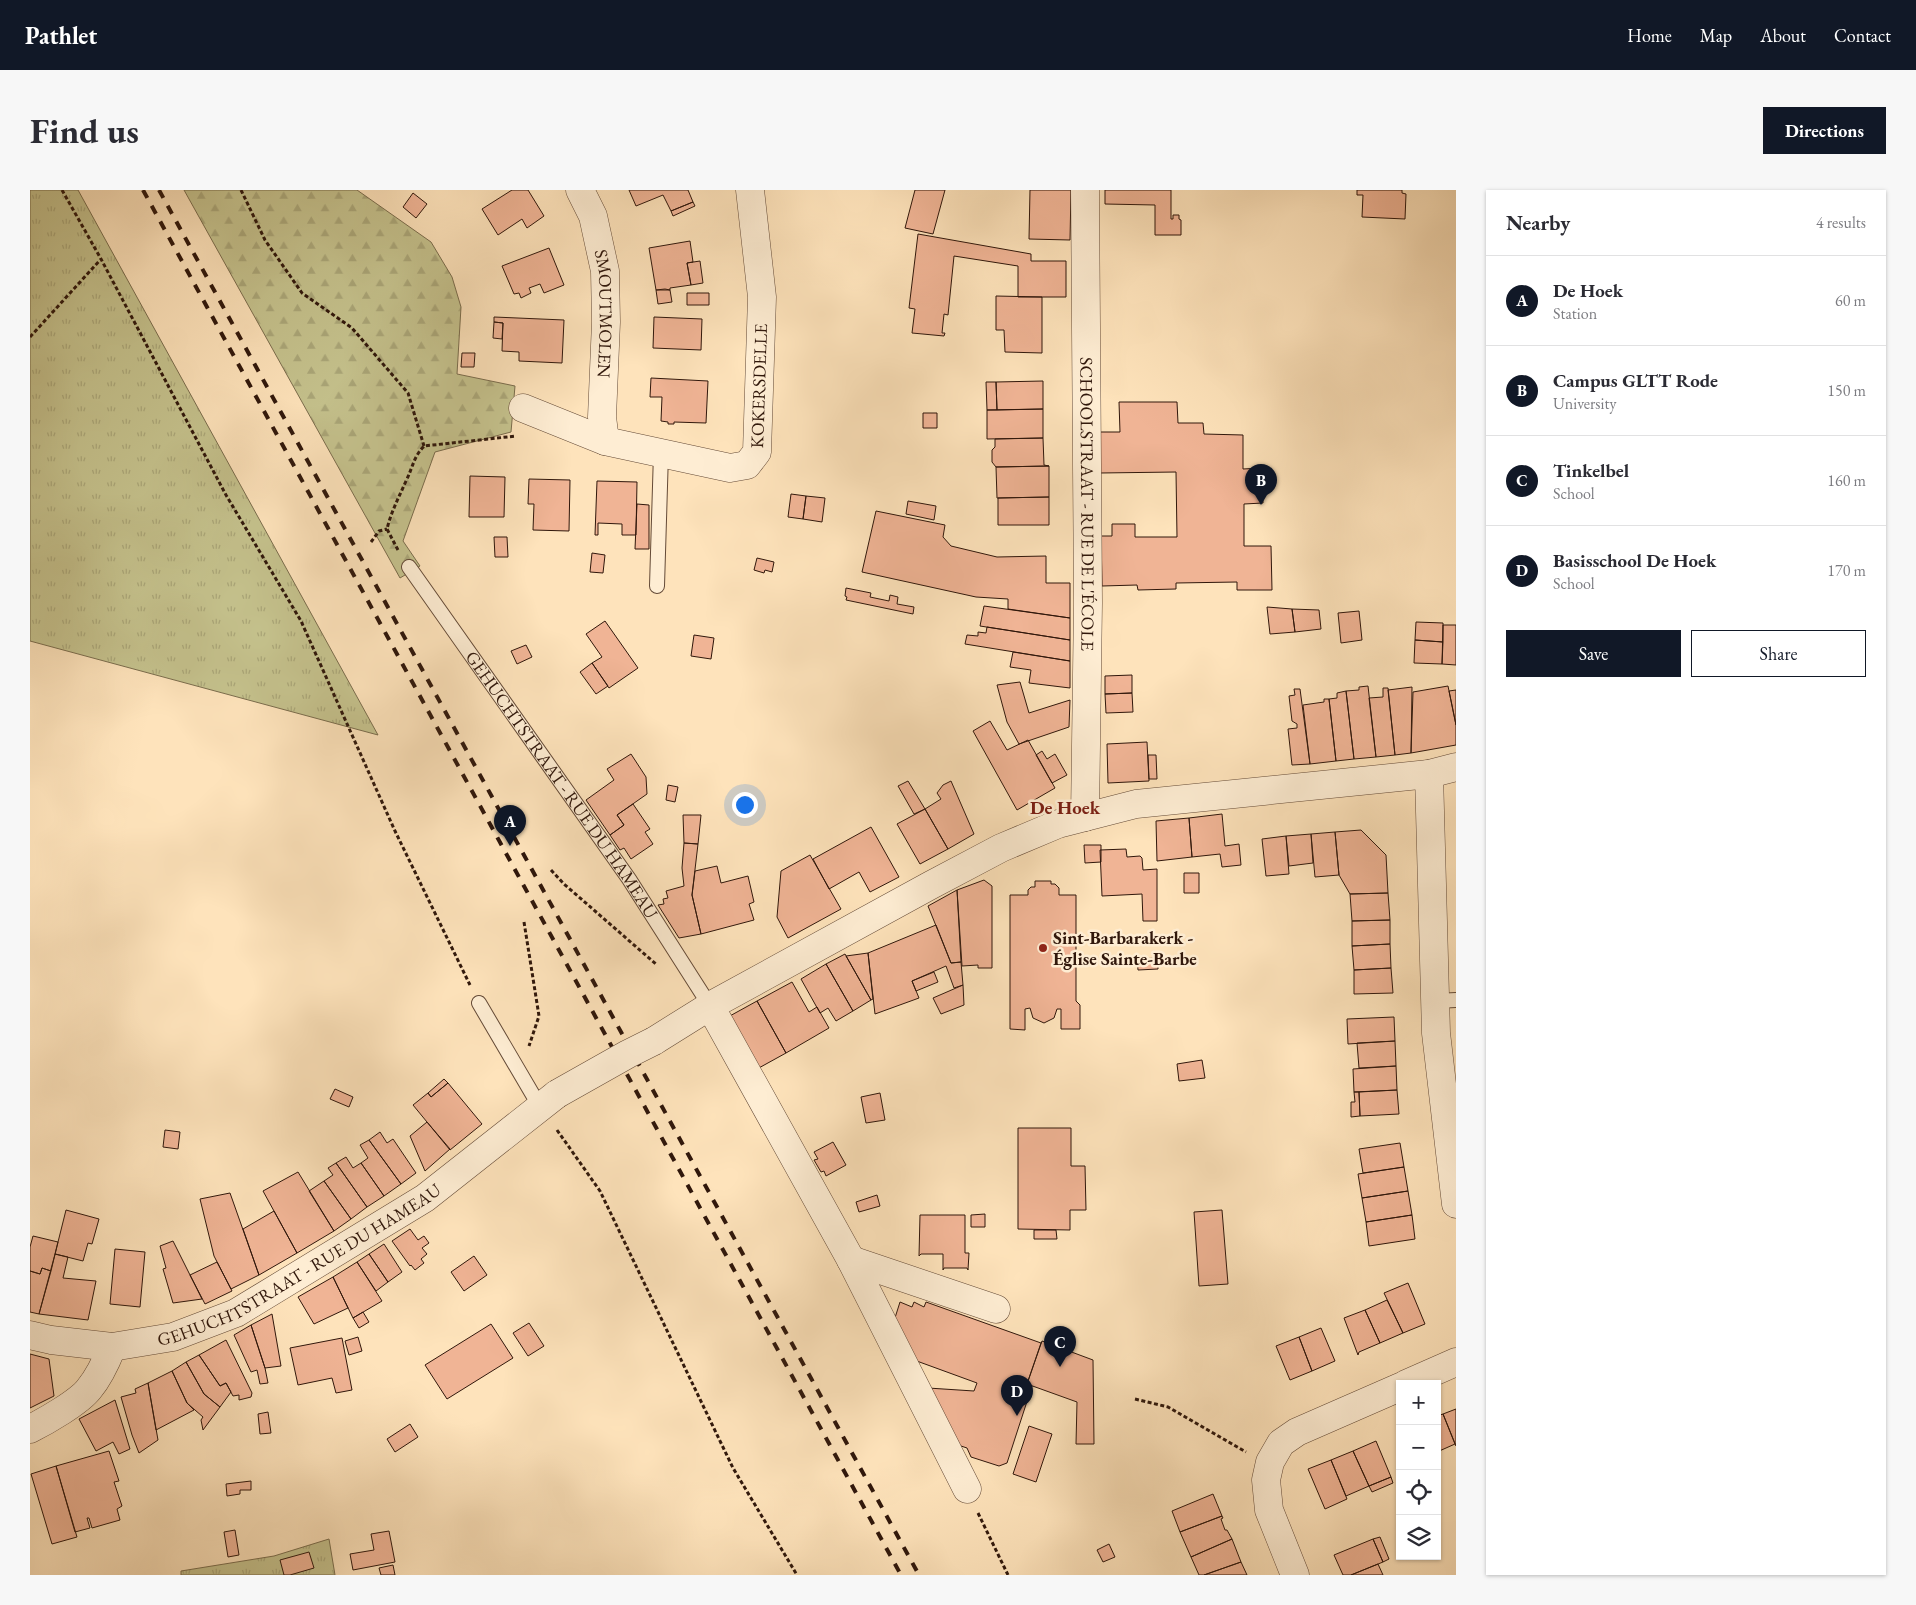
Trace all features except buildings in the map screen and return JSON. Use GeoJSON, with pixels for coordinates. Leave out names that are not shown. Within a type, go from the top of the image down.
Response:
{"type":"FeatureCollection","features":[{"type":"Feature","properties":{"kind":"street","name":"SMOUTMOLEN"},"geometry":{"type":"LineString","coordinates":[[580,190],[593,216],[605,271],[606,322],[602,418],[606,442]]}},
{"type":"Feature","properties":{"kind":"street","name":"KOKERSDELLE"},"geometry":{"type":"LineString","coordinates":[[523,408],[606,442],[730,468],[747,465],[757,452],[762,297],[750,190]]}},
{"type":"Feature","properties":{"kind":"street","name":"SCHOOLSTRAAT - RUE DE L'ÉCOLE"},"geometry":{"type":"LineString","coordinates":[[1085,190],[1088,603],[1085,817]]}},
{"type":"Feature","properties":{"kind":"street","name":"GEHUCHTSTRAAT - RUE DU HAMEAU"},"geometry":{"type":"LineString","coordinates":[[30,1335],[51,1340],[112,1347],[173,1337],[236,1313],[425,1198],[548,1100],[628,1054],[654,1042],[710,1006],[1001,848],[1058,824],[1136,804],[1429,774],[1456,767]]}},
{"type":"Feature","properties":{"kind":"street"},"geometry":{"type":"LineString","coordinates":[[1429,774],[1446,1000],[1436,1033],[1456,1204]]}},
{"type":"Feature","properties":{"kind":"street","name":"GEHUCHTSTRAAT - RUE DU HAMEAU"},"geometry":{"type":"LineString","coordinates":[[710,1006],[851,1260],[967,1489]]}},
{"type":"Feature","properties":{"kind":"street"},"geometry":{"type":"LineString","coordinates":[[851,1260],[996,1309]]}},
{"type":"Feature","properties":{"kind":"street"},"geometry":{"type":"LineString","coordinates":[[30,1429],[49,1420],[88,1390],[102,1369],[112,1347]]}},
{"type":"Feature","properties":{"kind":"street"},"geometry":{"type":"LineString","coordinates":[[1415,1380],[1456,1362]]}},
{"type":"Feature","properties":{"kind":"street"},"geometry":{"type":"LineString","coordinates":[[1295,1575],[1269,1510],[1266,1480],[1270,1462],[1280,1443],[1297,1432],[1396,1389]]}},
{"type":"Feature","properties":{"kind":"lane"},"geometry":{"type":"LineString","coordinates":[[657,586],[661,453]]}},
{"type":"Feature","properties":{"kind":"lane","name":"GEHUCHTSTRAAT - RUE DU HAMEAU"},"geometry":{"type":"LineString","coordinates":[[409,567],[629,879],[710,1006]]}},
{"type":"Feature","properties":{"kind":"lane"},"geometry":{"type":"LineString","coordinates":[[479,1003],[548,1100]]}},
{"type":"Feature","properties":{"kind":"path"},"geometry":{"type":"LineString","coordinates":[[62,190],[101,259],[226,495],[301,621],[395,831],[479,1003]]}},
{"type":"Feature","properties":{"kind":"path"},"geometry":{"type":"LineString","coordinates":[[241,190],[265,240],[302,293],[352,328],[408,392],[424,446]]}},
{"type":"Feature","properties":{"kind":"path"},"geometry":{"type":"LineString","coordinates":[[30,337],[101,259]]}},
{"type":"Feature","properties":{"kind":"path"},"geometry":{"type":"LineString","coordinates":[[371,542],[379,531],[387,529],[390,514],[407,480],[415,456],[424,446],[526,435]]}},
{"type":"Feature","properties":{"kind":"path"},"geometry":{"type":"LineString","coordinates":[[551,870],[564,884],[659,966]]}},
{"type":"Feature","properties":{"kind":"path"},"geometry":{"type":"LineString","coordinates":[[524,922],[539,1016],[527,1050]]}},
{"type":"Feature","properties":{"kind":"path"},"geometry":{"type":"LineString","coordinates":[[548,1100],[600,1192],[733,1468],[797,1575]]}},
{"type":"Feature","properties":{"kind":"path"},"geometry":{"type":"LineString","coordinates":[[1135,1399],[1168,1407],[1254,1457],[1270,1462]]}},
{"type":"Feature","properties":{"kind":"path"},"geometry":{"type":"LineString","coordinates":[[967,1489],[1008,1575]]}},
{"type":"Feature","properties":{"kind":"green space"},"geometry":{"type":"Polygon","coordinates":[[[30,190],[78,190],[378,735],[30,641],[30,190]]]}},
{"type":"Feature","properties":{"kind":"green space"},"geometry":{"type":"Polygon","coordinates":[[[184,190],[357,190],[431,242],[452,277],[461,307],[457,374],[515,386],[511,432],[435,452],[403,541],[420,566],[400,578],[184,190]]]}},
{"type":"Feature","properties":{"kind":"green space"},"geometry":{"type":"Polygon","coordinates":[[[329,1539],[335,1575],[181,1575],[181,1571],[274,1556],[329,1539]]]}},
{"type":"Feature","properties":{"kind":"railway"},"geometry":{"type":"LineString","coordinates":[[143,190],[901,1575]]}},
{"type":"Feature","properties":{"kind":"railway"},"geometry":{"type":"LineString","coordinates":[[159,190],[919,1575]]}},
{"type":"Feature","properties":{"kind":"place","name":"Campus GLTT Rode"},"geometry":{"type":"Point","coordinates":[1261,505]}},
{"type":"Feature","properties":{"kind":"place","name":"De Hoek"},"geometry":{"type":"Point","coordinates":[510,846]}},
{"type":"Feature","properties":{"kind":"place","name":"Sint-Barbarakerk - Église Sainte-Barbe"},"geometry":{"type":"Point","coordinates":[1043,948]}},
{"type":"Feature","properties":{"kind":"place","name":"Tinkelbel"},"geometry":{"type":"Point","coordinates":[1060,1367]}},
{"type":"Feature","properties":{"kind":"place","name":"Basisschool De Hoek"},"geometry":{"type":"Point","coordinates":[1017,1416]}},
{"type":"Feature","properties":{"kind":"district","name":"De Hoek"},"geometry":{"type":"Point","coordinates":[1065,807]}}]}
